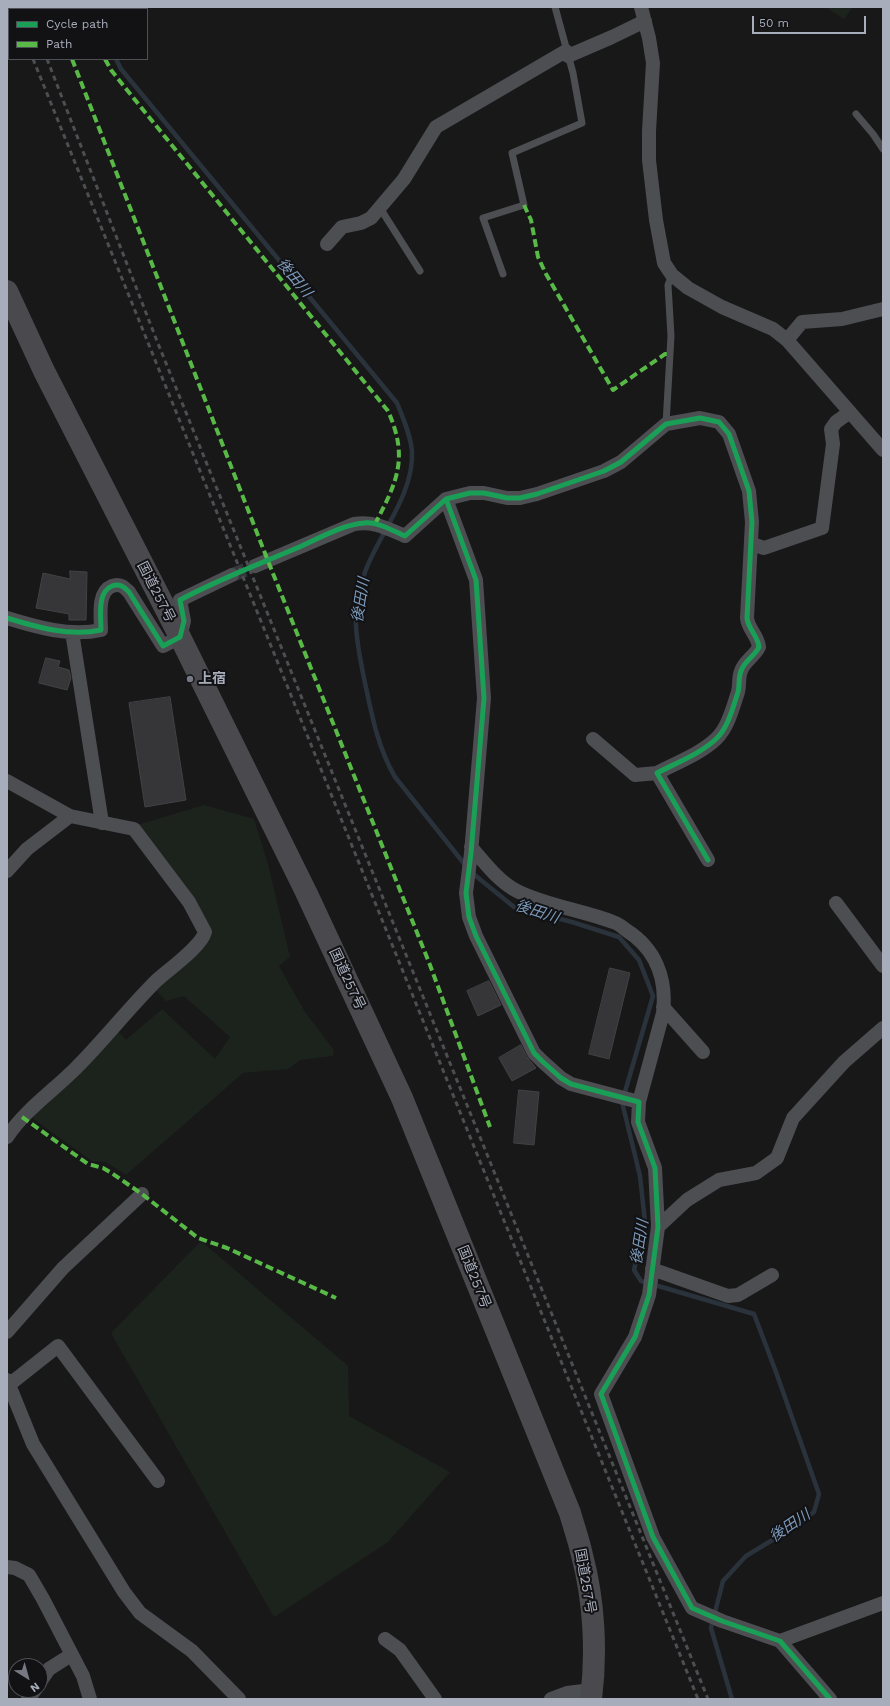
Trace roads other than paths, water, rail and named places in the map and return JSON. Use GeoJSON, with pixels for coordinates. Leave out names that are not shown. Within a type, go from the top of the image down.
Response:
{"type":"FeatureCollection","features":[{"type":"Feature","properties":{"kind":"highway","name":"国道257号"},"geometry":{"type":"LineString","coordinates":[[7,292],[44,370],[180,638],[306,892],[402,1098],[570,1513],[582,1555],[591,1598],[593,1652],[591,1695]]}},
{"type":"Feature","properties":{"kind":"street"},"geometry":{"type":"LineString","coordinates":[[641,7],[653,63],[649,160],[656,220],[664,263],[672,275],[696,293],[773,329],[786,340],[883,450]]}},
{"type":"Feature","properties":{"kind":"street"},"geometry":{"type":"LineString","coordinates":[[327,244],[342,227],[361,223],[371,218],[404,179],[436,127],[567,54],[612,37],[645,21]]}},
{"type":"Feature","properties":{"kind":"street"},"geometry":{"type":"LineString","coordinates":[[786,340],[802,322],[842,319],[883,309]]}},
{"type":"Feature","properties":{"kind":"street"},"geometry":{"type":"LineString","coordinates":[[752,544],[764,548],[822,528],[832,444],[831,429],[836,422],[850,412]]}},
{"type":"Feature","properties":{"kind":"street"},"geometry":{"type":"LineString","coordinates":[[255,566],[354,524],[366,522],[375,524],[404,536],[446,499],[470,492],[484,493],[507,498],[520,498],[537,494],[573,483],[604,471],[621,462],[641,447],[666,424],[700,418],[719,422],[729,434],[749,490],[752,522],[752,544],[747,618],[749,627],[756,636],[759,647],[756,654],[744,665],[741,671],[739,690],[726,726],[717,738],[703,749],[657,773],[636,775],[593,739]]}},
{"type":"Feature","properties":{"kind":"street"},"geometry":{"type":"LineString","coordinates":[[446,499],[476,580],[484,698],[466,893],[469,917],[476,936],[534,1053],[553,1072],[571,1084],[637,1101]]}},
{"type":"Feature","properties":{"kind":"street"},"geometry":{"type":"LineString","coordinates":[[7,618],[29,625],[72,632],[91,632],[101,630],[103,594],[115,585],[123,586],[129,592],[163,646],[180,638],[184,621],[180,600],[232,575]]}},
{"type":"Feature","properties":{"kind":"street"},"geometry":{"type":"LineString","coordinates":[[72,632],[102,823]]}},
{"type":"Feature","properties":{"kind":"street"},"geometry":{"type":"LineString","coordinates":[[657,773],[708,860]]}},
{"type":"Feature","properties":{"kind":"street"},"geometry":{"type":"LineString","coordinates":[[7,781],[70,816],[134,829],[189,902],[204,927],[205,932],[203,938],[157,981],[99,1046],[70,1074],[28,1110],[17,1122],[7,1137]]}},
{"type":"Feature","properties":{"kind":"street"},"geometry":{"type":"LineString","coordinates":[[7,871],[27,849],[70,816]]}},
{"type":"Feature","properties":{"kind":"street"},"geometry":{"type":"LineString","coordinates":[[471,850],[498,878],[517,891],[544,901],[615,922],[633,934],[649,950],[659,967],[663,983],[663,1007],[637,1101],[638,1122],[656,1168],[658,1227],[649,1295],[635,1338],[601,1394],[653,1537],[692,1608],[722,1621],[780,1641],[830,1699]]}},
{"type":"Feature","properties":{"kind":"street"},"geometry":{"type":"LineString","coordinates":[[836,903],[883,966]]}},
{"type":"Feature","properties":{"kind":"street"},"geometry":{"type":"LineString","coordinates":[[663,1007],[703,1052]]}},
{"type":"Feature","properties":{"kind":"street"},"geometry":{"type":"LineString","coordinates":[[658,1227],[687,1200],[719,1180],[756,1173],[777,1158],[793,1118],[844,1062],[883,1028]]}},
{"type":"Feature","properties":{"kind":"street"},"geometry":{"type":"LineString","coordinates":[[7,1332],[63,1268],[142,1194]]}},
{"type":"Feature","properties":{"kind":"street"},"geometry":{"type":"LineString","coordinates":[[651,1272],[728,1296],[738,1296],[772,1275]]}},
{"type":"Feature","properties":{"kind":"street"},"geometry":{"type":"LineString","coordinates":[[158,1481],[58,1346],[8,1382],[33,1444],[124,1592],[140,1613],[192,1651],[239,1699]]}},
{"type":"Feature","properties":{"kind":"street"},"geometry":{"type":"LineString","coordinates":[[7,1567],[15,1568],[29,1575],[44,1598],[71,1655],[83,1676],[90,1699]]}},
{"type":"Feature","properties":{"kind":"street"},"geometry":{"type":"LineString","coordinates":[[780,1641],[883,1603]]}},
{"type":"Feature","properties":{"kind":"street"},"geometry":{"type":"LineString","coordinates":[[385,1639],[400,1650],[435,1699]]}},
{"type":"Feature","properties":{"kind":"street"},"geometry":{"type":"LineString","coordinates":[[48,1670],[71,1655]]}},
{"type":"Feature","properties":{"kind":"street"},"geometry":{"type":"LineString","coordinates":[[552,1699],[567,1693],[591,1695]]}},
{"type":"Feature","properties":{"kind":"lane"},"geometry":{"type":"LineString","coordinates":[[503,274],[484,218],[524,205],[512,153],[582,123],[555,7]]}},
{"type":"Feature","properties":{"kind":"lane"},"geometry":{"type":"LineString","coordinates":[[856,114],[873,134],[883,149]]}},
{"type":"Feature","properties":{"kind":"lane"},"geometry":{"type":"LineString","coordinates":[[380,208],[420,271]]}},
{"type":"Feature","properties":{"kind":"lane"},"geometry":{"type":"LineString","coordinates":[[666,424],[672,336],[668,285],[672,275]]}},
{"type":"Feature","properties":{"kind":"waterway","name":"後田川"},"geometry":{"type":"LineString","coordinates":[[116,60],[121,69],[397,403],[410,440],[412,452],[411,468],[402,498],[371,558],[363,578],[356,613],[358,647],[373,720],[389,766],[395,777],[466,866]]}},
{"type":"Feature","properties":{"kind":"waterway","name":"後田川"},"geometry":{"type":"LineString","coordinates":[[471,872],[514,907],[572,922],[619,937],[639,960],[653,996],[622,1102],[640,1176],[645,1222],[634,1270],[641,1281],[754,1314],[819,1494],[814,1512],[794,1527],[746,1556],[723,1581],[711,1628],[732,1699]]}},
{"type":"Feature","properties":{"kind":"tunnel"},"geometry":{"type":"LineString","coordinates":[[232,575],[255,566]]}},
{"type":"Feature","properties":{"kind":"railway"},"geometry":{"type":"LineString","coordinates":[[33,60],[698,1699]]}},
{"type":"Feature","properties":{"kind":"railway"},"geometry":{"type":"LineString","coordinates":[[47,60],[157,341],[708,1699]]}},
{"type":"Feature","properties":{"kind":"place","name":"上宿"},"geometry":{"type":"Point","coordinates":[190,679]}}]}
